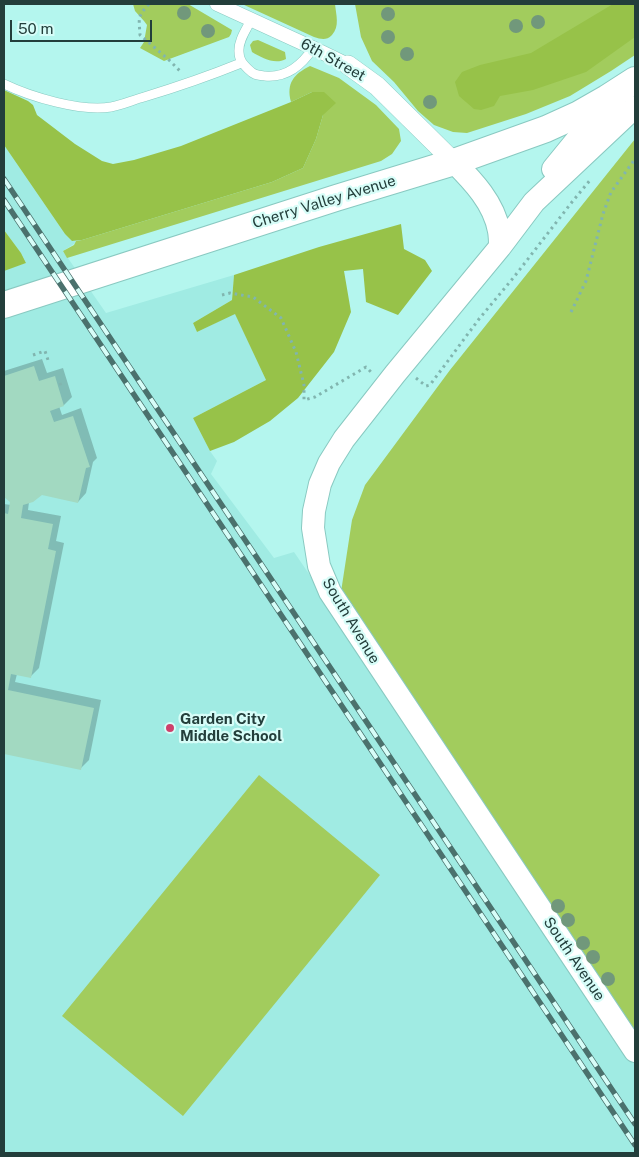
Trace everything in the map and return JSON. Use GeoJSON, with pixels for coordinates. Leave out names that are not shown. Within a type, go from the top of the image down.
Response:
{"type":"FeatureCollection","features":[{"type":"Feature","properties":{"kind":"main road","name":"Cherry Valley Avenue"},"geometry":{"type":"LineString","coordinates":[[4,304],[454,162],[546,129],[579,114],[635,80]]}},
{"type":"Feature","properties":{"kind":"street","name":"6th Street"},"geometry":{"type":"LineString","coordinates":[[217,4],[348,65],[378,86],[454,162]]}},
{"type":"Feature","properties":{"kind":"street"},"geometry":{"type":"LineString","coordinates":[[534,202],[556,164],[609,104],[635,80]]}},
{"type":"Feature","properties":{"kind":"street"},"geometry":{"type":"LineString","coordinates":[[534,202],[635,107]]}},
{"type":"Feature","properties":{"kind":"street"},"geometry":{"type":"LineString","coordinates":[[454,162],[472,180],[494,213],[499,232],[500,247]]}},
{"type":"Feature","properties":{"kind":"street","name":"South Avenue"},"geometry":{"type":"LineString","coordinates":[[534,202],[500,247],[344,439],[328,463],[320,484],[314,510],[313,528],[319,566],[330,592],[635,1050]]}},
{"type":"Feature","properties":{"kind":"lane"},"geometry":{"type":"LineString","coordinates":[[251,20],[240,42],[238,53],[241,63],[254,74],[274,76],[286,73],[302,63],[313,48]]}},
{"type":"Feature","properties":{"kind":"lane"},"geometry":{"type":"LineString","coordinates":[[4,84],[21,92],[62,103],[82,107],[111,106],[212,75],[241,63]]}},
{"type":"Feature","properties":{"kind":"path"},"geometry":{"type":"LineString","coordinates":[[149,4],[139,18],[140,35],[169,60],[190,82]]}},
{"type":"Feature","properties":{"kind":"path"},"geometry":{"type":"LineString","coordinates":[[571,312],[586,281],[603,214],[611,192],[635,159]]}},
{"type":"Feature","properties":{"kind":"path"},"geometry":{"type":"LineString","coordinates":[[426,386],[430,385],[479,319],[596,173]]}},
{"type":"Feature","properties":{"kind":"path"},"geometry":{"type":"LineString","coordinates":[[222,296],[230,293],[254,297],[281,318],[296,352],[304,385],[304,400],[315,397],[366,367]]}},
{"type":"Feature","properties":{"kind":"path"},"geometry":{"type":"LineString","coordinates":[[33,355],[45,351],[49,363]]}},
{"type":"Feature","properties":{"kind":"shaded area","name":"Garden City Middle School"},"geometry":{"type":"Polygon","coordinates":[[[4,145],[65,234],[72,241],[76,241],[63,251],[106,313],[234,275],[232,300],[193,323],[197,332],[235,313],[266,380],[193,418],[217,461],[211,474],[274,558],[294,552],[635,1052],[635,1153],[4,1153],[4,270],[26,263],[4,230],[4,145]]]}},
{"type":"Feature","properties":{"kind":"green space"},"geometry":{"type":"Polygon","coordinates":[[[133,4],[188,4],[232,30],[231,34],[229,37],[164,61],[140,48],[144,42],[147,25],[135,11],[133,4]]]}},
{"type":"Feature","properties":{"kind":"green space"},"geometry":{"type":"Polygon","coordinates":[[[242,4],[335,4],[336,28],[332,35],[326,39],[314,37],[242,4]]]}},
{"type":"Feature","properties":{"kind":"green space"},"geometry":{"type":"Polygon","coordinates":[[[355,4],[635,4],[635,55],[570,96],[526,114],[467,133],[453,132],[434,125],[418,111],[394,82],[372,61],[361,37],[355,4]]]}},
{"type":"Feature","properties":{"kind":"green space"},"geometry":{"type":"Polygon","coordinates":[[[613,4],[635,4],[635,37],[586,72],[533,90],[500,96],[494,106],[481,110],[474,109],[459,96],[455,82],[462,72],[480,65],[531,53],[613,4]]]}},
{"type":"Feature","properties":{"kind":"green space"},"geometry":{"type":"Polygon","coordinates":[[[258,40],[285,52],[286,59],[273,61],[252,52],[250,45],[253,41],[258,40]]]}},
{"type":"Feature","properties":{"kind":"green space"},"geometry":{"type":"Polygon","coordinates":[[[310,66],[339,78],[376,105],[399,129],[401,141],[392,154],[381,161],[67,258],[63,251],[74,245],[76,241],[272,182],[303,168],[316,139],[323,115],[324,92],[312,92],[291,102],[290,89],[296,76],[310,66]]]}},
{"type":"Feature","properties":{"kind":"green space"},"geometry":{"type":"Polygon","coordinates":[[[4,90],[28,101],[33,105],[37,115],[75,144],[102,161],[113,164],[134,160],[181,146],[312,92],[324,92],[336,103],[323,115],[316,139],[303,168],[272,182],[82,240],[72,241],[65,234],[4,145],[4,90]]]}},
{"type":"Feature","properties":{"kind":"green space"},"geometry":{"type":"Polygon","coordinates":[[[635,139],[635,1042],[341,592],[352,520],[365,485],[450,370],[635,139]]]}},
{"type":"Feature","properties":{"kind":"green space"},"geometry":{"type":"Polygon","coordinates":[[[401,224],[404,249],[425,260],[432,271],[398,315],[366,302],[363,269],[344,271],[351,312],[334,352],[298,398],[270,421],[234,442],[210,451],[193,418],[266,380],[235,314],[197,332],[193,323],[232,300],[234,275],[319,247],[401,224]]]}},
{"type":"Feature","properties":{"kind":"green space"},"geometry":{"type":"Polygon","coordinates":[[[4,230],[26,263],[4,271],[4,230]]]}},
{"type":"Feature","properties":{"kind":"green space"},"geometry":{"type":"Polygon","coordinates":[[[259,775],[380,875],[183,1116],[62,1016],[259,775]]]}},
{"type":"Feature","properties":{"kind":"building"},"geometry":{"type":"Polygon","coordinates":[[[34,366],[39,381],[55,376],[64,406],[50,411],[54,422],[73,416],[90,467],[86,468],[78,503],[42,495],[33,502],[23,505],[21,518],[53,524],[48,549],[56,551],[31,678],[11,674],[8,690],[94,708],[81,770],[4,754],[4,513],[8,514],[10,502],[4,497],[4,376],[34,366]]]}},
{"type":"Feature","properties":{"kind":"railway"},"geometry":{"type":"LineString","coordinates":[[4,179],[635,1124]]}},
{"type":"Feature","properties":{"kind":"railway"},"geometry":{"type":"LineString","coordinates":[[4,200],[635,1145]]}},
{"type":"Feature","properties":{"kind":"place","name":"Garden City Middle School"},"geometry":{"type":"Point","coordinates":[170,728]}}]}
